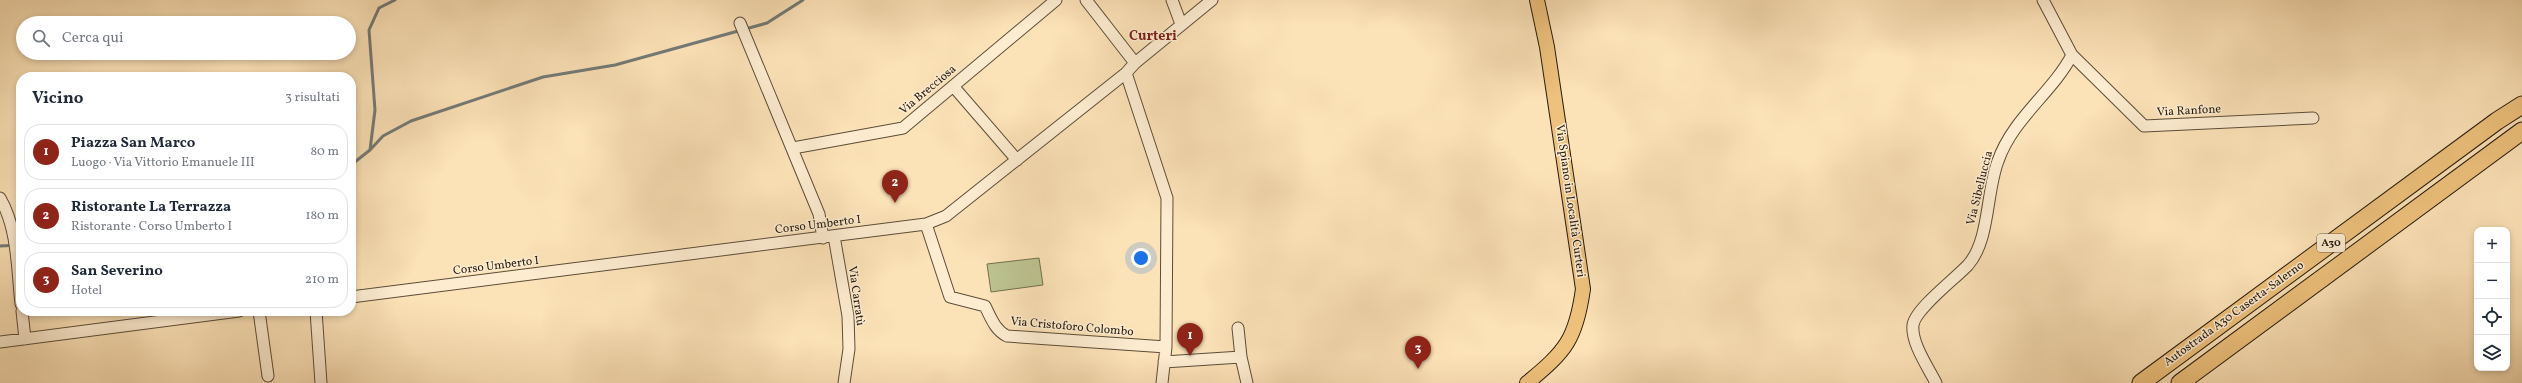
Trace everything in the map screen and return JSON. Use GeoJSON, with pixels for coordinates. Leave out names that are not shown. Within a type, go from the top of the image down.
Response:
{"type":"FeatureCollection","features":[{"type":"Feature","properties":{"kind":"highway","name":"Autostrada A30 Caserta-Salerno"},"geometry":{"type":"LineString","coordinates":[[2141,383],[2497,121],[2522,105]]}},
{"type":"Feature","properties":{"kind":"highway","name":"Autostrada A30 Caserta-Salerno"},"geometry":{"type":"LineString","coordinates":[[2180,383],[2522,131]]}},
{"type":"Feature","properties":{"kind":"main road","name":"Via Spiano in Località Curteri"},"geometry":{"type":"LineString","coordinates":[[1527,383],[1550,364],[1569,341],[1578,320],[1583,288],[1549,62],[1537,0]]}},
{"type":"Feature","properties":{"kind":"street","name":"Via Brecciosa"},"geometry":{"type":"LineString","coordinates":[[792,148],[902,128],[1056,0]]}},
{"type":"Feature","properties":{"kind":"street"},"geometry":{"type":"LineString","coordinates":[[1086,0],[1135,63]]}},
{"type":"Feature","properties":{"kind":"street"},"geometry":{"type":"LineString","coordinates":[[1172,0],[1181,24]]}},
{"type":"Feature","properties":{"kind":"street","name":"Corso Umberto I"},"geometry":{"type":"LineString","coordinates":[[356,296],[926,224],[946,216],[1126,73],[1135,63],[1212,0]]}},
{"type":"Feature","properties":{"kind":"street"},"geometry":{"type":"LineString","coordinates":[[2043,0],[2072,55]]}},
{"type":"Feature","properties":{"kind":"street","name":"Via Carratù"},"geometry":{"type":"LineString","coordinates":[[740,23],[828,237],[848,316],[849,349],[844,383]]}},
{"type":"Feature","properties":{"kind":"street","name":"Via Ranfone"},"geometry":{"type":"LineString","coordinates":[[2072,55],[2144,126],[2313,118]]}},
{"type":"Feature","properties":{"kind":"street","name":"Via Sibelluccia"},"geometry":{"type":"LineString","coordinates":[[1936,383],[1913,335],[1913,323],[1929,301],[1968,264],[1978,248],[1997,161],[2011,132],[2065,68],[2072,55]]}},
{"type":"Feature","properties":{"kind":"street"},"geometry":{"type":"LineString","coordinates":[[1126,73],[1167,198],[1166,347],[1162,383]]}},
{"type":"Feature","properties":{"kind":"street"},"geometry":{"type":"LineString","coordinates":[[953,86],[1017,160]]}},
{"type":"Feature","properties":{"kind":"street"},"geometry":{"type":"LineString","coordinates":[[0,198],[9,213],[14,234],[16,262]]}},
{"type":"Feature","properties":{"kind":"street","name":"Via Cristoforo Colombo"},"geometry":{"type":"LineString","coordinates":[[926,224],[950,297],[985,306],[997,330],[1007,336],[1166,347]]}},
{"type":"Feature","properties":{"kind":"street"},"geometry":{"type":"LineString","coordinates":[[23,316],[25,339]]}},
{"type":"Feature","properties":{"kind":"street"},"geometry":{"type":"LineString","coordinates":[[0,342],[201,316]]}},
{"type":"Feature","properties":{"kind":"street"},"geometry":{"type":"LineString","coordinates":[[260,316],[268,376]]}},
{"type":"Feature","properties":{"kind":"street"},"geometry":{"type":"LineString","coordinates":[[316,316],[321,383]]}},
{"type":"Feature","properties":{"kind":"street"},"geometry":{"type":"LineString","coordinates":[[1238,328],[1241,357],[1247,383]]}},
{"type":"Feature","properties":{"kind":"street"},"geometry":{"type":"LineString","coordinates":[[1164,362],[1241,357]]}},
{"type":"Feature","properties":{"kind":"green space"},"geometry":{"type":"Polygon","coordinates":[[[1039,258],[1043,285],[991,292],[987,264],[1039,258]]]}},
{"type":"Feature","properties":{"kind":"waterway"},"geometry":{"type":"LineString","coordinates":[[356,161],[370,150],[375,110],[369,30],[379,8],[395,0]]}},
{"type":"Feature","properties":{"kind":"waterway"},"geometry":{"type":"LineString","coordinates":[[370,150],[383,136],[411,121],[543,77],[615,65],[767,23],[803,0]]}},
{"type":"Feature","properties":{"kind":"waterway"},"geometry":{"type":"LineString","coordinates":[[0,246],[16,245]]}},
{"type":"Feature","properties":{"kind":"place","name":"Ristorante La Terrazza"},"geometry":{"type":"Point","coordinates":[895,203]}},
{"type":"Feature","properties":{"kind":"place","name":"Piazza San Marco"},"geometry":{"type":"Point","coordinates":[1190,356]}},
{"type":"Feature","properties":{"kind":"place","name":"San Severino"},"geometry":{"type":"Point","coordinates":[1418,369]}},
{"type":"Feature","properties":{"kind":"district","name":"Curteri"},"geometry":{"type":"Point","coordinates":[1153,36]}}]}
